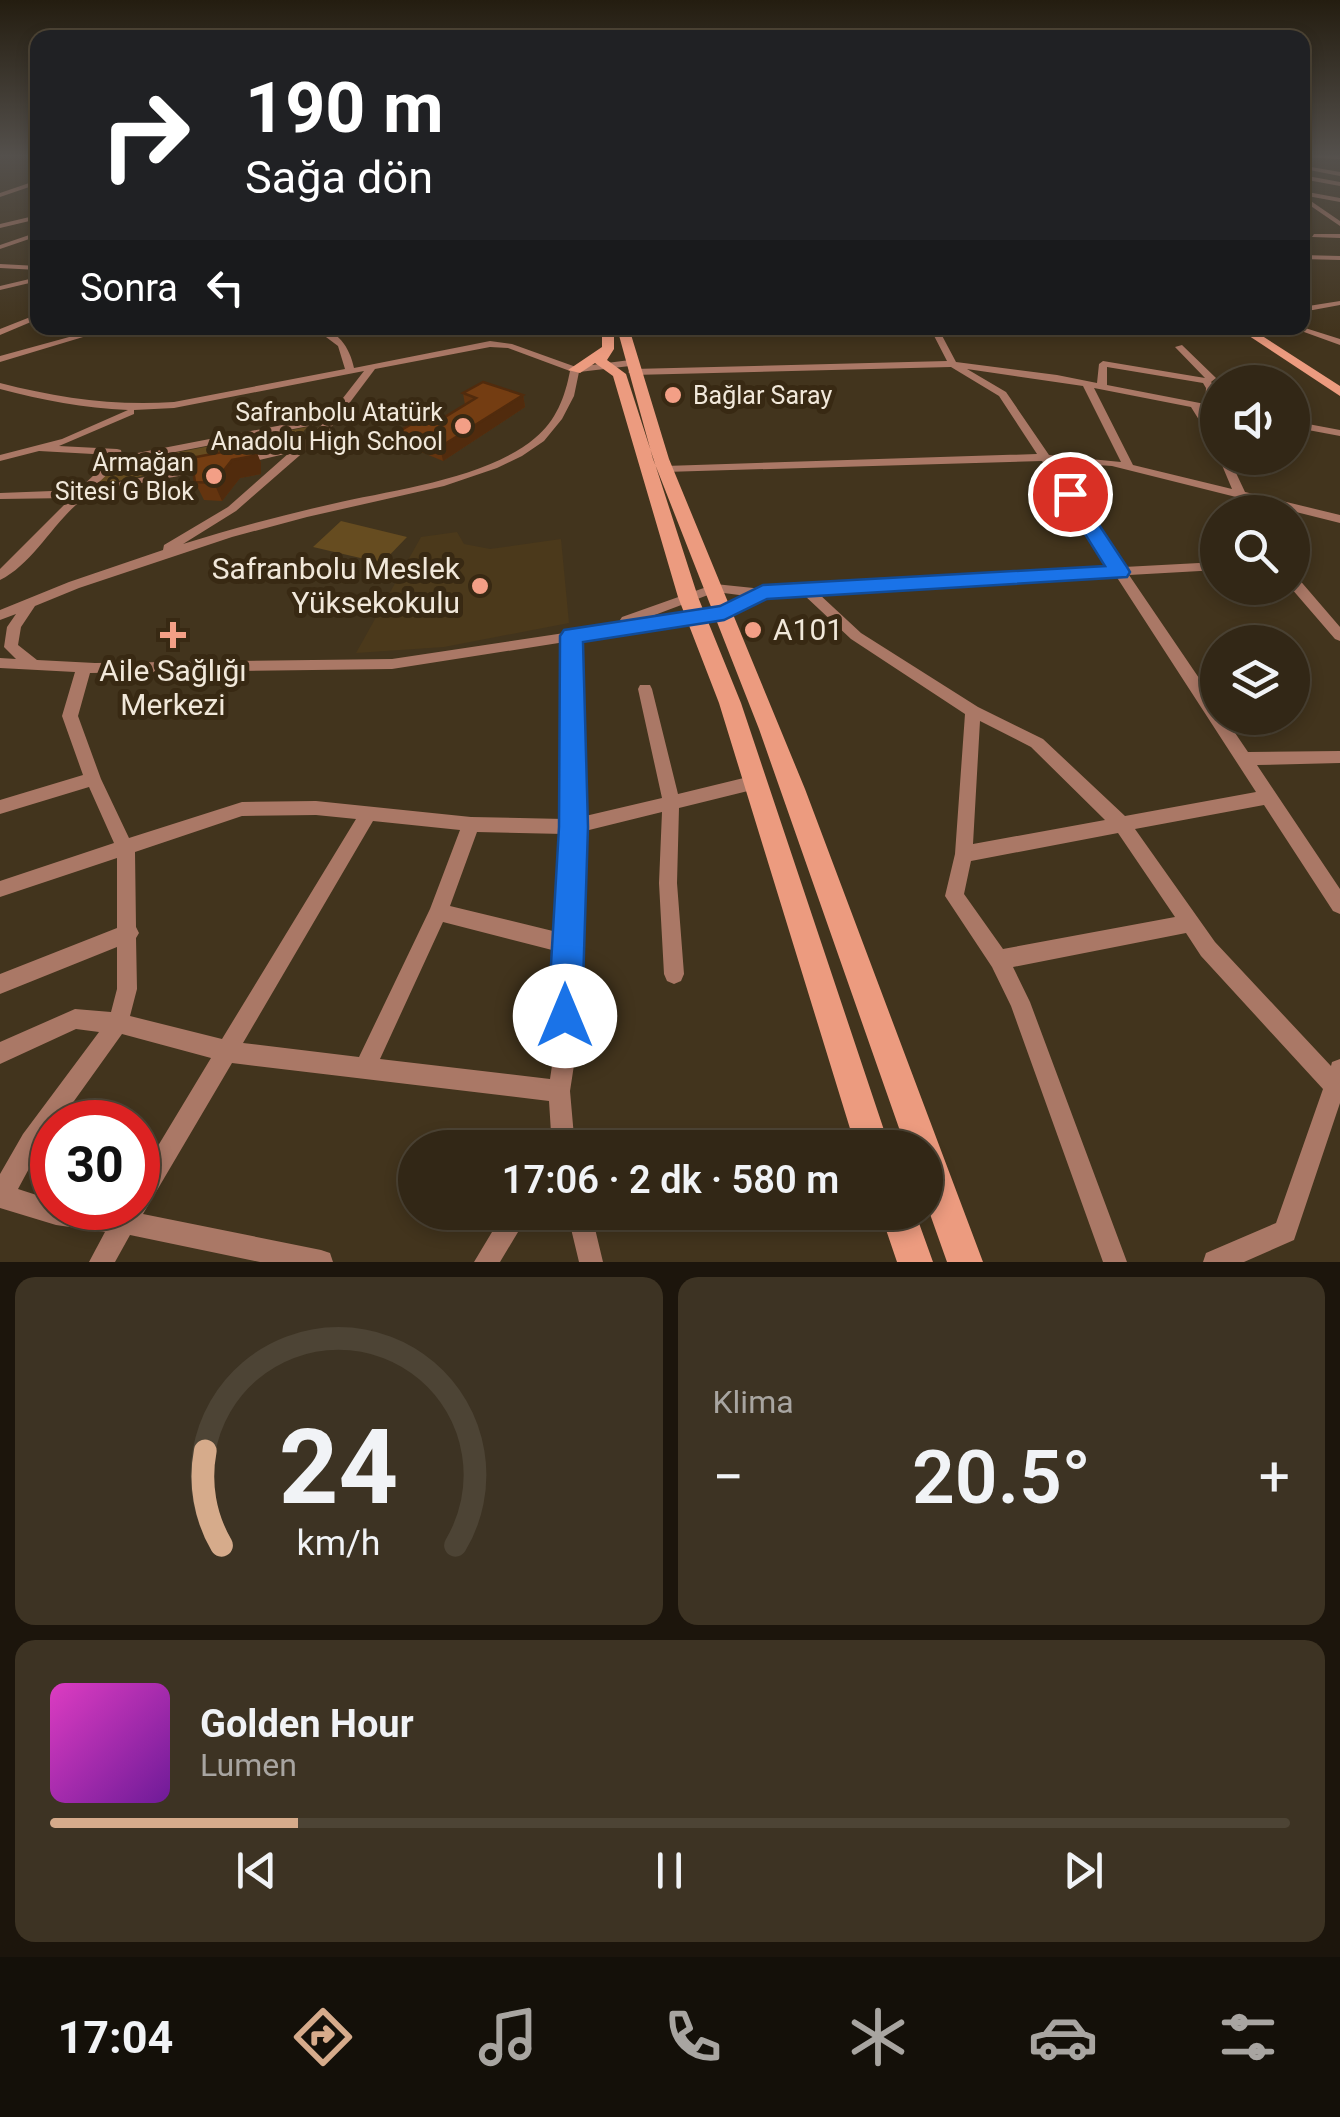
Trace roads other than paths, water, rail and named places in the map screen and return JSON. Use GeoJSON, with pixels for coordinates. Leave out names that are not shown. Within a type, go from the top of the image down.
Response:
{"type":"FeatureCollection","features":[{"type":"Feature","properties":{"kind":"street"},"geometry":{"type":"LineString","coordinates":[[0,226],[30,219]]}},
{"type":"Feature","properties":{"kind":"street"},"geometry":{"type":"LineString","coordinates":[[1314,236],[1340,236]]}},
{"type":"Feature","properties":{"kind":"street"},"geometry":{"type":"LineString","coordinates":[[0,247],[30,237]]}},
{"type":"Feature","properties":{"kind":"street"},"geometry":{"type":"LineString","coordinates":[[1310,258],[1340,258]]}},
{"type":"Feature","properties":{"kind":"street"},"geometry":{"type":"LineString","coordinates":[[0,268],[30,267]]}},
{"type":"Feature","properties":{"kind":"street"},"geometry":{"type":"LineString","coordinates":[[0,288],[30,281]]}},
{"type":"Feature","properties":{"kind":"street"},"geometry":{"type":"LineString","coordinates":[[1310,309],[1340,303]]}},
{"type":"Feature","properties":{"kind":"street"},"geometry":{"type":"LineString","coordinates":[[0,332],[30,319]]}},
{"type":"Feature","properties":{"kind":"street"},"geometry":{"type":"LineString","coordinates":[[1310,332],[1340,342]]}},
{"type":"Feature","properties":{"kind":"street"},"geometry":{"type":"LineString","coordinates":[[0,359],[84,335]]}},
{"type":"Feature","properties":{"kind":"street"},"geometry":{"type":"LineString","coordinates":[[330,335],[348,352],[350,372]]}},
{"type":"Feature","properties":{"kind":"street"},"geometry":{"type":"LineString","coordinates":[[608,335],[608,349],[620,363],[715,588],[917,1130]]}},
{"type":"Feature","properties":{"kind":"street"},"geometry":{"type":"LineString","coordinates":[[622,335],[619,374],[692,606],[756,782],[866,1130]]}},
{"type":"Feature","properties":{"kind":"street"},"geometry":{"type":"LineString","coordinates":[[938,335],[954,364],[1003,394],[1340,905]]}},
{"type":"Feature","properties":{"kind":"street"},"geometry":{"type":"LineString","coordinates":[[1254,335],[1340,392]]}},
{"type":"Feature","properties":{"kind":"street"},"geometry":{"type":"LineString","coordinates":[[0,386],[62,403],[139,408],[490,344],[509,346],[576,370],[620,363],[954,364],[1102,386],[1200,406]]}},
{"type":"Feature","properties":{"kind":"street"},"geometry":{"type":"LineString","coordinates":[[1179,347],[1200,367]]}},
{"type":"Feature","properties":{"kind":"street"},"geometry":{"type":"LineString","coordinates":[[1102,386],[1104,364],[1200,381]]}},
{"type":"Feature","properties":{"kind":"street"},"geometry":{"type":"LineString","coordinates":[[126,570],[205,528],[303,448],[370,368]]}},
{"type":"Feature","properties":{"kind":"street"},"geometry":{"type":"LineString","coordinates":[[3,612],[240,530],[455,479],[519,454],[549,433],[572,395],[576,370]]}},
{"type":"Feature","properties":{"kind":"street"},"geometry":{"type":"LineString","coordinates":[[1087,384],[1128,466]]}},
{"type":"Feature","properties":{"kind":"street"},"geometry":{"type":"LineString","coordinates":[[1194,405],[1200,414]]}},
{"type":"Feature","properties":{"kind":"street"},"geometry":{"type":"LineString","coordinates":[[0,458],[66,441],[139,408]]}},
{"type":"Feature","properties":{"kind":"street"},"geometry":{"type":"LineString","coordinates":[[0,576],[38,543],[77,494],[116,460],[330,419]]}},
{"type":"Feature","properties":{"kind":"street"},"geometry":{"type":"LineString","coordinates":[[1310,427],[1340,433]]}},
{"type":"Feature","properties":{"kind":"street"},"geometry":{"type":"LineString","coordinates":[[39,448],[117,452],[116,460]]}},
{"type":"Feature","properties":{"kind":"street"},"geometry":{"type":"LineString","coordinates":[[0,496],[77,494],[303,448]]}},
{"type":"Feature","properties":{"kind":"street"},"geometry":{"type":"LineString","coordinates":[[666,469],[1046,458],[1128,466],[1340,519]]}},
{"type":"Feature","properties":{"kind":"street"},"geometry":{"type":"LineString","coordinates":[[1231,475],[1240,495]]}},
{"type":"Feature","properties":{"kind":"street"},"geometry":{"type":"LineString","coordinates":[[0,663],[84,667],[392,664],[598,631],[692,606],[715,588],[763,592],[1200,567]]}},
{"type":"Feature","properties":{"kind":"street"},"geometry":{"type":"LineString","coordinates":[[807,590],[856,636],[973,711],[1036,743],[1123,826],[1208,949],[1338,1083],[1284,1231],[1221,1261]]}},
{"type":"Feature","properties":{"kind":"street"},"geometry":{"type":"LineString","coordinates":[[692,606],[724,612],[763,592]]}},
{"type":"Feature","properties":{"kind":"street"},"geometry":{"type":"LineString","coordinates":[[1310,601],[1340,636]]}},
{"type":"Feature","properties":{"kind":"street"},"geometry":{"type":"LineString","coordinates":[[30,604],[14,627],[11,647],[34,665]]}},
{"type":"Feature","properties":{"kind":"street"},"geometry":{"type":"LineString","coordinates":[[561,1130],[573,827],[572,636]]}},
{"type":"Feature","properties":{"kind":"street"},"geometry":{"type":"LineString","coordinates":[[30,1204],[1,1195],[31,1142],[118,1023],[127,989],[130,933],[126,850],[93,779],[70,716],[84,667]]}},
{"type":"Feature","properties":{"kind":"street"},"geometry":{"type":"LineString","coordinates":[[645,689],[672,800],[668,882],[674,974]]}},
{"type":"Feature","properties":{"kind":"street"},"geometry":{"type":"LineString","coordinates":[[973,711],[964,854],[954,896],[999,960],[1020,1002],[1115,1262]]}},
{"type":"Feature","properties":{"kind":"street"},"geometry":{"type":"LineString","coordinates":[[1243,759],[1340,758]]}},
{"type":"Feature","properties":{"kind":"street"},"geometry":{"type":"LineString","coordinates":[[0,807],[93,779]]}},
{"type":"Feature","properties":{"kind":"street"},"geometry":{"type":"LineString","coordinates":[[0,889],[242,809],[316,808],[470,824],[573,827],[756,782]]}},
{"type":"Feature","properties":{"kind":"street"},"geometry":{"type":"LineString","coordinates":[[964,854],[1268,797]]}},
{"type":"Feature","properties":{"kind":"street"},"geometry":{"type":"LineString","coordinates":[[160,1165],[368,816]]}},
{"type":"Feature","properties":{"kind":"street"},"geometry":{"type":"LineString","coordinates":[[366,1066],[438,912],[470,824]]}},
{"type":"Feature","properties":{"kind":"street"},"geometry":{"type":"LineString","coordinates":[[438,912],[566,944]]}},
{"type":"Feature","properties":{"kind":"street"},"geometry":{"type":"LineString","coordinates":[[999,960],[1190,923]]}},
{"type":"Feature","properties":{"kind":"street"},"geometry":{"type":"LineString","coordinates":[[0,984],[130,933]]}},
{"type":"Feature","properties":{"kind":"street"},"geometry":{"type":"LineString","coordinates":[[0,1054],[74,1020],[118,1023],[230,1052],[560,1091]]}},
{"type":"Feature","properties":{"kind":"street"},"geometry":{"type":"LineString","coordinates":[[943,1202],[965,1262]]}},
{"type":"Feature","properties":{"kind":"street"},"geometry":{"type":"LineString","coordinates":[[160,1218],[322,1262]]}},
{"type":"Feature","properties":{"kind":"street"},"geometry":{"type":"LineString","coordinates":[[100,1262],[120,1230]]}},
{"type":"Feature","properties":{"kind":"street"},"geometry":{"type":"LineString","coordinates":[[486,1262],[506,1230]]}},
{"type":"Feature","properties":{"kind":"street"},"geometry":{"type":"LineString","coordinates":[[583,1230],[591,1262]]}},
{"type":"Feature","properties":{"kind":"street"},"geometry":{"type":"LineString","coordinates":[[898,1262],[902,1256],[900,1230]]}},
{"type":"Feature","properties":{"kind":"street"},"geometry":{"type":"LineString","coordinates":[[903,1230],[915,1262]]}},
{"type":"Feature","properties":{"kind":"place","name":"Bağlar Saray"},"geometry":{"type":"Point","coordinates":[673,395]}},
{"type":"Feature","properties":{"kind":"place","name":"Safranbolu Atatürk Anadolu High School"},"geometry":{"type":"Point","coordinates":[463,426]}},
{"type":"Feature","properties":{"kind":"place","name":"Armağan Sitesi G Blok"},"geometry":{"type":"Point","coordinates":[214,476]}},
{"type":"Feature","properties":{"kind":"place","name":"Safranbolu Meslek Yüksekokulu"},"geometry":{"type":"Point","coordinates":[480,586]}},
{"type":"Feature","properties":{"kind":"place","name":"A101"},"geometry":{"type":"Point","coordinates":[753,630]}},
{"type":"Feature","properties":{"kind":"place","name":"Aile Sağlığı Merkezi"},"geometry":{"type":"Point","coordinates":[173,635]}}]}
